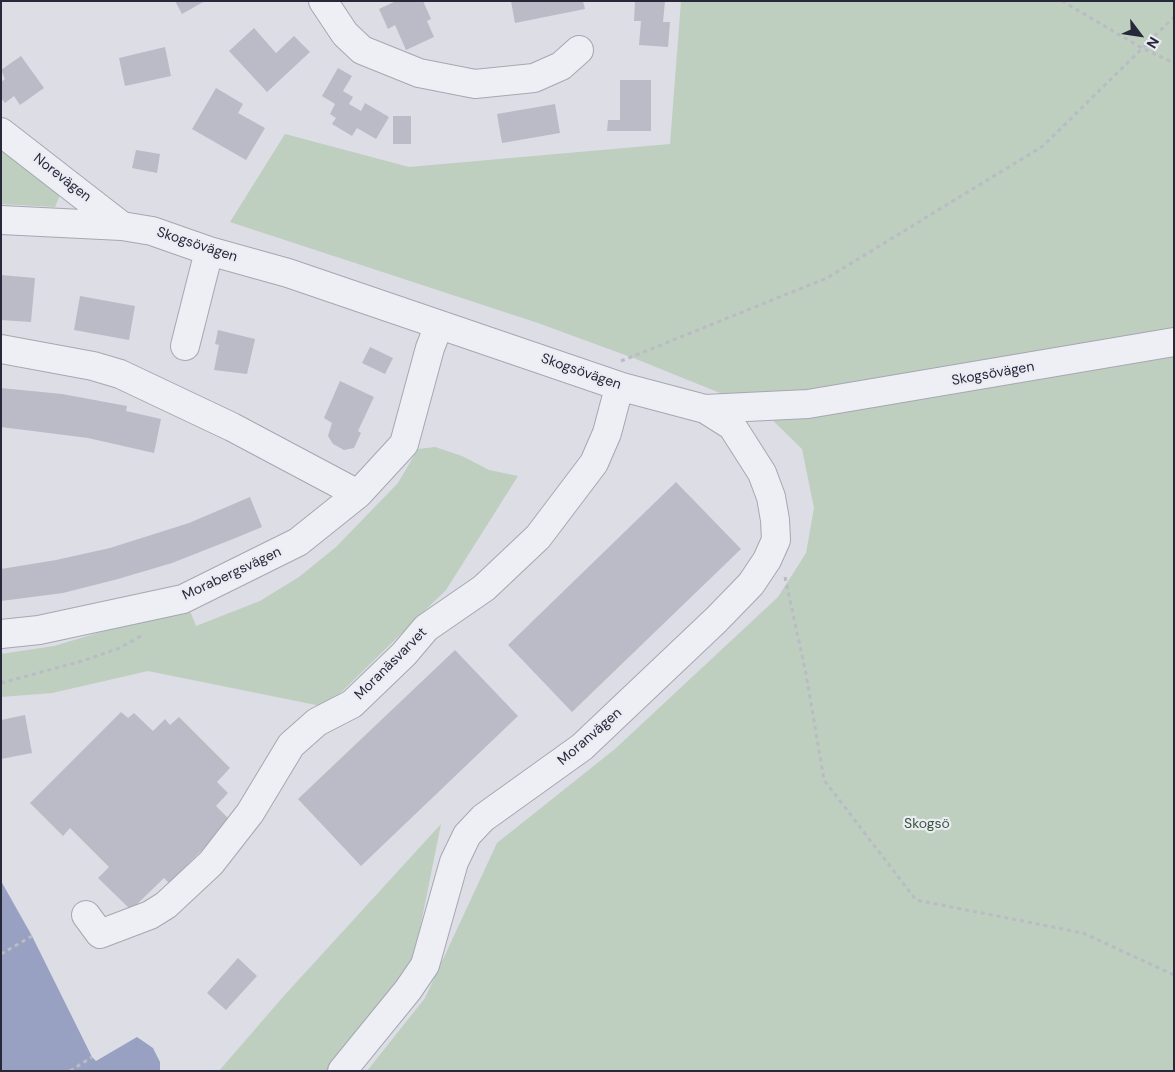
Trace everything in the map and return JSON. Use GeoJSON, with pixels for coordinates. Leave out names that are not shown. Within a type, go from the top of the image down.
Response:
{"type":"FeatureCollection","features":[{"type":"Feature","properties":{"kind":"street"},"geometry":{"type":"LineString","coordinates":[[328,3],[345,34],[362,50],[419,73],[475,84],[534,78],[561,66],[579,50]]}},
{"type":"Feature","properties":{"kind":"street","name":"Norevägen"},"geometry":{"type":"LineString","coordinates":[[1,132],[122,226]]}},
{"type":"Feature","properties":{"kind":"street","name":"Skogsövägen"},"geometry":{"type":"LineString","coordinates":[[1,220],[122,226],[152,231],[209,251],[288,273],[622,387],[705,409],[808,404],[1174,342]]}},
{"type":"Feature","properties":{"kind":"street"},"geometry":{"type":"LineString","coordinates":[[185,346],[209,251]]}},
{"type":"Feature","properties":{"kind":"street","name":"Morabergsvägen"},"geometry":{"type":"LineString","coordinates":[[1,634],[40,630],[182,599],[298,542],[358,494],[404,444],[430,348],[439,325]]}},
{"type":"Feature","properties":{"kind":"street"},"geometry":{"type":"LineString","coordinates":[[1,349],[93,366],[120,374],[224,423],[358,494]]}},
{"type":"Feature","properties":{"kind":"street","name":"Moranäsvarvet"},"geometry":{"type":"LineString","coordinates":[[86,915],[100,934],[150,915],[166,905],[211,864],[250,813],[291,745],[317,722],[352,704],[404,654],[426,628],[452,608],[484,588],[538,537],[594,463],[607,434],[616,399],[622,387]]}},
{"type":"Feature","properties":{"kind":"street"},"geometry":{"type":"LineString","coordinates":[[705,409],[732,426],[762,473],[771,497],[776,540]]}},
{"type":"Feature","properties":{"kind":"street","name":"Moranvägen"},"geometry":{"type":"LineString","coordinates":[[342,1071],[408,990],[424,965],[454,862],[468,835],[483,818],[582,747],[688,647],[751,584],[767,560],[776,540]]}},
{"type":"Feature","properties":{"kind":"path"},"geometry":{"type":"LineString","coordinates":[[1062,1],[1142,48],[1174,63]]}},
{"type":"Feature","properties":{"kind":"path"},"geometry":{"type":"LineString","coordinates":[[586,374],[826,278],[1043,146],[1174,17]]}},
{"type":"Feature","properties":{"kind":"path"},"geometry":{"type":"LineString","coordinates":[[776,540],[806,674],[824,780],[916,900],[1083,933],[1174,975]]}},
{"type":"Feature","properties":{"kind":"path"},"geometry":{"type":"LineString","coordinates":[[1,683],[82,661],[120,648],[151,630]]}},
{"type":"Feature","properties":{"kind":"path"},"geometry":{"type":"LineString","coordinates":[[1,954],[32,936]]}},
{"type":"Feature","properties":{"kind":"path"},"geometry":{"type":"LineString","coordinates":[[70,1071],[92,1056]]}},
{"type":"Feature","properties":{"kind":"green space","name":"Skogsö"},"geometry":{"type":"Polygon","coordinates":[[[681,1],[1174,1],[1174,1071],[367,1071],[425,998],[497,843],[615,749],[778,597],[806,553],[814,508],[802,449],[756,404],[730,397],[636,359],[538,323],[230,222],[285,134],[409,167],[670,144],[681,1]]]}},
{"type":"Feature","properties":{"kind":"green space"},"geometry":{"type":"Polygon","coordinates":[[[1,141],[62,190],[55,207],[1,204],[1,141]]]}},
{"type":"Feature","properties":{"kind":"green space"},"geometry":{"type":"Polygon","coordinates":[[[435,447],[462,456],[489,470],[518,476],[446,590],[326,707],[148,671],[52,693],[1,697],[1,654],[54,646],[188,606],[196,626],[260,601],[299,577],[336,547],[398,483],[418,449],[435,447]]]}},
{"type":"Feature","properties":{"kind":"green space"},"geometry":{"type":"Polygon","coordinates":[[[441,824],[414,958],[395,988],[329,1071],[219,1071],[282,998],[441,824]]]}},
{"type":"Feature","properties":{"kind":"water"},"geometry":{"type":"Polygon","coordinates":[[[1,881],[32,936],[92,1057],[96,1061],[137,1037],[153,1048],[160,1062],[160,1071],[1,1071],[1,881]]]}},
{"type":"Feature","properties":{"kind":"building"},"geometry":{"type":"Polygon","coordinates":[[[175,1],[205,1],[182,14],[175,1]]]}},
{"type":"Feature","properties":{"kind":"building"},"geometry":{"type":"Polygon","coordinates":[[[396,1],[423,1],[431,19],[427,21],[434,37],[406,50],[395,25],[388,29],[379,9],[396,1]]]}},
{"type":"Feature","properties":{"kind":"building"},"geometry":{"type":"Polygon","coordinates":[[[511,1],[583,1],[585,9],[515,23],[511,1]]]}},
{"type":"Feature","properties":{"kind":"building"},"geometry":{"type":"Polygon","coordinates":[[[635,1],[665,1],[663,22],[670,22],[668,47],[639,45],[641,21],[634,21],[635,1]]]}},
{"type":"Feature","properties":{"kind":"building"},"geometry":{"type":"Polygon","coordinates":[[[254,28],[276,53],[294,36],[310,52],[267,92],[229,51],[254,28]]]}},
{"type":"Feature","properties":{"kind":"building"},"geometry":{"type":"Polygon","coordinates":[[[165,47],[171,76],[125,86],[119,58],[165,47]]]}},
{"type":"Feature","properties":{"kind":"building"},"geometry":{"type":"Polygon","coordinates":[[[21,56],[44,88],[20,105],[14,96],[5,103],[1,98],[1,82],[5,79],[1,70],[21,56]]]}},
{"type":"Feature","properties":{"kind":"building"},"geometry":{"type":"Polygon","coordinates":[[[338,68],[352,76],[343,91],[353,97],[349,104],[361,111],[365,103],[389,117],[376,139],[357,128],[352,136],[332,124],[336,118],[330,114],[335,104],[322,96],[338,68]]]}},
{"type":"Feature","properties":{"kind":"building"},"geometry":{"type":"Polygon","coordinates":[[[620,80],[651,80],[651,131],[607,131],[608,120],[620,120],[620,80]]]}},
{"type":"Feature","properties":{"kind":"building"},"geometry":{"type":"Polygon","coordinates":[[[216,88],[243,104],[238,113],[265,128],[246,160],[192,129],[216,88]]]}},
{"type":"Feature","properties":{"kind":"building"},"geometry":{"type":"Polygon","coordinates":[[[555,104],[560,133],[502,143],[497,114],[555,104]]]}},
{"type":"Feature","properties":{"kind":"building"},"geometry":{"type":"Polygon","coordinates":[[[393,116],[411,116],[411,144],[393,144],[393,116]]]}},
{"type":"Feature","properties":{"kind":"building"},"geometry":{"type":"Polygon","coordinates":[[[136,150],[160,154],[157,173],[132,168],[136,150]]]}},
{"type":"Feature","properties":{"kind":"building"},"geometry":{"type":"Polygon","coordinates":[[[1,275],[35,278],[31,322],[1,320],[1,275]]]}},
{"type":"Feature","properties":{"kind":"building"},"geometry":{"type":"Polygon","coordinates":[[[80,296],[135,306],[129,340],[74,330],[80,296]]]}},
{"type":"Feature","properties":{"kind":"building"},"geometry":{"type":"Polygon","coordinates":[[[218,330],[255,339],[247,374],[214,370],[219,345],[215,344],[218,330]]]}},
{"type":"Feature","properties":{"kind":"building"},"geometry":{"type":"Polygon","coordinates":[[[370,347],[393,358],[385,374],[362,363],[370,347]]]}},
{"type":"Feature","properties":{"kind":"building"},"geometry":{"type":"Polygon","coordinates":[[[340,381],[374,397],[358,431],[361,433],[354,448],[344,450],[333,444],[328,436],[332,423],[324,418],[340,381]]]}},
{"type":"Feature","properties":{"kind":"building"},"geometry":{"type":"Polygon","coordinates":[[[1,388],[62,394],[127,406],[126,411],[161,419],[154,453],[88,438],[1,427],[1,388]]]}},
{"type":"Feature","properties":{"kind":"building"},"geometry":{"type":"Polygon","coordinates":[[[676,482],[741,549],[572,712],[508,645],[676,482]]]}},
{"type":"Feature","properties":{"kind":"building"},"geometry":{"type":"Polygon","coordinates":[[[250,497],[262,527],[172,563],[118,579],[63,593],[1,601],[1,569],[56,560],[110,548],[189,523],[250,497]]]}},
{"type":"Feature","properties":{"kind":"building"},"geometry":{"type":"Polygon","coordinates":[[[455,650],[518,716],[361,866],[298,799],[455,650]]]}},
{"type":"Feature","properties":{"kind":"building"},"geometry":{"type":"Polygon","coordinates":[[[121,712],[128,718],[134,713],[153,731],[165,719],[170,725],[179,717],[230,768],[217,782],[228,793],[216,806],[231,821],[169,883],[164,878],[131,910],[98,878],[109,867],[70,828],[63,836],[30,803],[121,712]]]}},
{"type":"Feature","properties":{"kind":"building"},"geometry":{"type":"Polygon","coordinates":[[[25,715],[32,753],[1,759],[1,720],[25,715]]]}},
{"type":"Feature","properties":{"kind":"building"},"geometry":{"type":"Polygon","coordinates":[[[238,958],[257,976],[226,1010],[207,993],[238,958]]]}}]}
